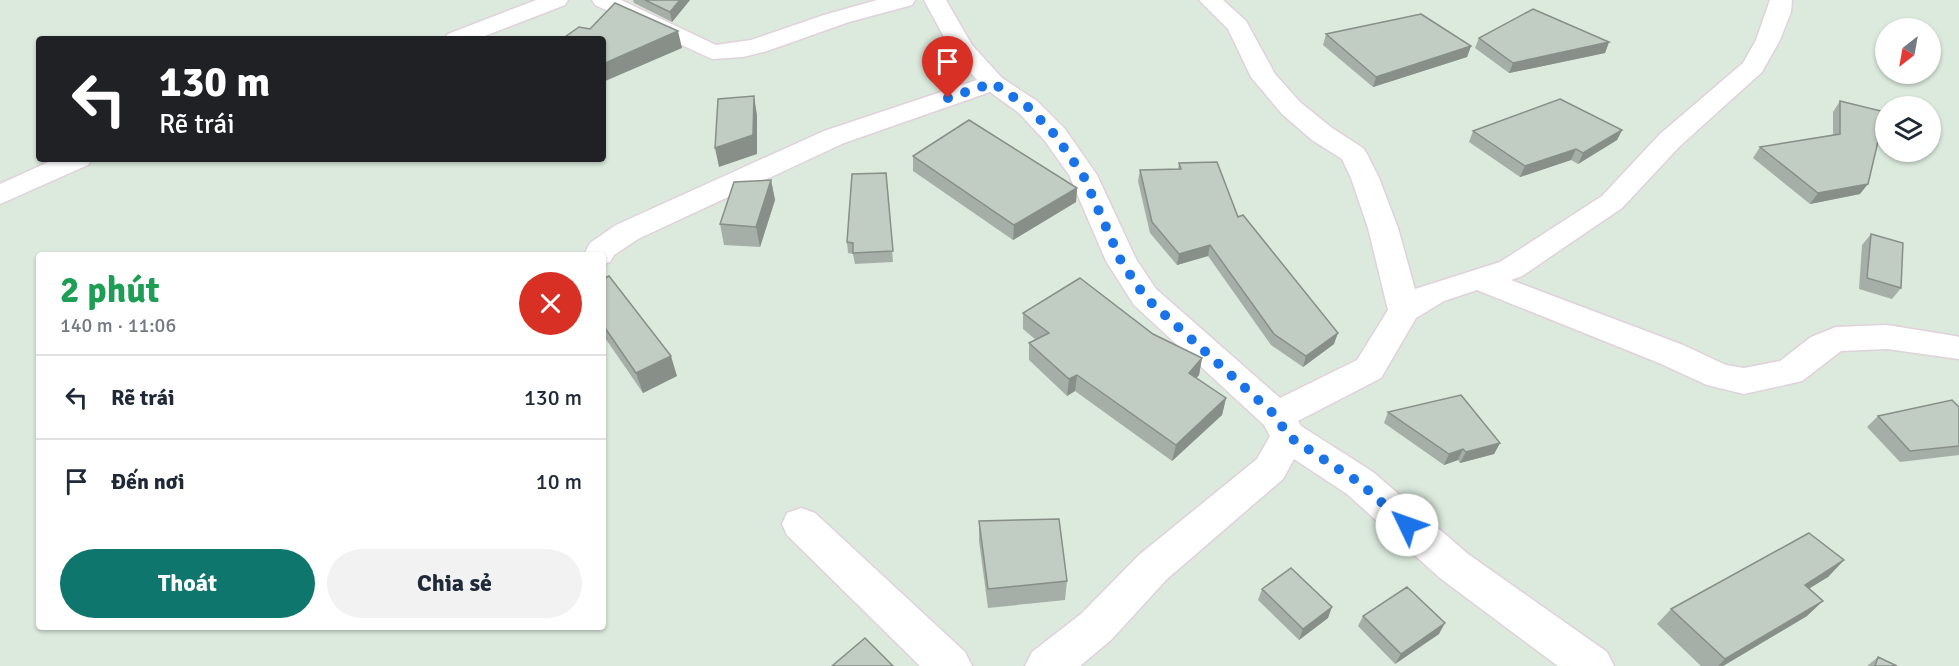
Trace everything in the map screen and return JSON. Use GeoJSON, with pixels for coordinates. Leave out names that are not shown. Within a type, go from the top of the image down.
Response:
{"type":"FeatureCollection","features":[{"type":"Feature","properties":{"kind":"street"},"geometry":{"type":"LineString","coordinates":[[464,36],[557,0]]}},
{"type":"Feature","properties":{"kind":"street"},"geometry":{"type":"LineString","coordinates":[[603,0],[712,52],[729,53],[904,0]]}},
{"type":"Feature","properties":{"kind":"street"},"geometry":{"type":"LineString","coordinates":[[935,0],[962,48],[993,83],[1028,107],[1055,135],[1083,175],[1121,261],[1145,297],[1282,426],[1360,483],[1454,566],[1592,666]]}},
{"type":"Feature","properties":{"kind":"street"},"geometry":{"type":"LineString","coordinates":[[1210,0],[1238,26],[1264,78],[1291,108],[1322,134],[1353,154],[1365,178],[1383,228],[1404,310]]}},
{"type":"Feature","properties":{"kind":"street"},"geometry":{"type":"LineString","coordinates":[[1047,666],[1096,627],[1153,567],[1270,469],[1282,426],[1369,369],[1404,310],[1433,293],[1511,269],[1612,202],[1670,140],[1753,67],[1768,40],[1779,12],[1781,0]]}},
{"type":"Feature","properties":{"kind":"street"},"geometry":{"type":"LineString","coordinates":[[600,252],[627,232],[834,137],[993,83]]}},
{"type":"Feature","properties":{"kind":"street"},"geometry":{"type":"LineString","coordinates":[[0,195],[72,162]]}},
{"type":"Feature","properties":{"kind":"street"},"geometry":{"type":"LineString","coordinates":[[1479,279],[1671,354],[1719,376],[1744,381],[1790,372],[1823,345],[1836,339],[1887,337],[1955,348]]}},
{"type":"Feature","properties":{"kind":"street"},"geometry":{"type":"LineString","coordinates":[[801,524],[950,666]]}},
{"type":"Feature","properties":{"kind":"building"},"geometry":{"type":"Polygon","coordinates":[[[645,0],[680,0],[670,12],[645,0]]]}},
{"type":"Feature","properties":{"kind":"building"},"geometry":{"type":"Polygon","coordinates":[[[615,3],[678,31],[606,63],[606,36],[566,36],[579,27],[590,29],[615,3]]]}},
{"type":"Feature","properties":{"kind":"building"},"geometry":{"type":"Polygon","coordinates":[[[1533,9],[1609,42],[1513,63],[1479,38],[1533,9]]]}},
{"type":"Feature","properties":{"kind":"building"},"geometry":{"type":"Polygon","coordinates":[[[1421,14],[1471,46],[1376,77],[1326,34],[1421,14]]]}},
{"type":"Feature","properties":{"kind":"building"},"geometry":{"type":"Polygon","coordinates":[[[754,96],[753,135],[715,148],[718,99],[754,96]]]}},
{"type":"Feature","properties":{"kind":"building"},"geometry":{"type":"Polygon","coordinates":[[[1560,99],[1622,130],[1583,153],[1576,149],[1525,166],[1473,131],[1560,99]]]}},
{"type":"Feature","properties":{"kind":"building"},"geometry":{"type":"Polygon","coordinates":[[[1840,101],[1875,110],[1875,154],[1868,184],[1818,193],[1760,147],[1840,134],[1840,101]]]}},
{"type":"Feature","properties":{"kind":"building"},"geometry":{"type":"Polygon","coordinates":[[[969,120],[1077,188],[1014,225],[913,156],[969,120]]]}},
{"type":"Feature","properties":{"kind":"building"},"geometry":{"type":"Polygon","coordinates":[[[1217,162],[1238,217],[1243,215],[1338,333],[1306,356],[1274,334],[1210,245],[1179,254],[1152,222],[1140,170],[1181,169],[1179,163],[1217,162]]]}},
{"type":"Feature","properties":{"kind":"building"},"geometry":{"type":"Polygon","coordinates":[[[886,173],[893,251],[853,253],[853,243],[847,242],[852,174],[886,173]]]}},
{"type":"Feature","properties":{"kind":"building"},"geometry":{"type":"Polygon","coordinates":[[[771,180],[756,227],[720,224],[734,182],[771,180]]]}},
{"type":"Feature","properties":{"kind":"building"},"geometry":{"type":"Polygon","coordinates":[[[1871,234],[1903,243],[1901,288],[1867,278],[1871,234]]]}},
{"type":"Feature","properties":{"kind":"building"},"geometry":{"type":"Polygon","coordinates":[[[609,276],[671,356],[636,373],[606,329],[606,278],[609,276]]]}},
{"type":"Feature","properties":{"kind":"building"},"geometry":{"type":"Polygon","coordinates":[[[1080,278],[1153,334],[1202,358],[1189,373],[1226,398],[1176,445],[1077,375],[1069,379],[1029,343],[1049,333],[1023,313],[1080,278]]]}},
{"type":"Feature","properties":{"kind":"building"},"geometry":{"type":"Polygon","coordinates":[[[1461,395],[1500,443],[1466,452],[1463,449],[1449,454],[1388,412],[1461,395]]]}},
{"type":"Feature","properties":{"kind":"building"},"geometry":{"type":"Polygon","coordinates":[[[1952,400],[1959,407],[1959,446],[1910,451],[1878,416],[1952,400]]]}},
{"type":"Feature","properties":{"kind":"building"},"geometry":{"type":"Polygon","coordinates":[[[1059,519],[1067,581],[988,589],[979,521],[1059,519]]]}},
{"type":"Feature","properties":{"kind":"building"},"geometry":{"type":"Polygon","coordinates":[[[1809,533],[1844,560],[1805,585],[1823,601],[1725,659],[1671,609],[1809,533]]]}},
{"type":"Feature","properties":{"kind":"building"},"geometry":{"type":"Polygon","coordinates":[[[1291,568],[1332,607],[1303,629],[1262,589],[1291,568]]]}},
{"type":"Feature","properties":{"kind":"building"},"geometry":{"type":"Polygon","coordinates":[[[1407,587],[1445,623],[1401,654],[1363,616],[1407,587]]]}},
{"type":"Feature","properties":{"kind":"building"},"geometry":{"type":"Polygon","coordinates":[[[865,638],[893,666],[832,666],[865,638]]]}},
{"type":"Feature","properties":{"kind":"building"},"geometry":{"type":"Polygon","coordinates":[[[1878,657],[1897,666],[1875,666],[1878,657]]]}},
{"type":"Feature","properties":{"kind":"route"},"geometry":{"type":"LineString","coordinates":[[948,98],[993,83],[1028,107],[1055,135],[1083,175],[1121,261],[1145,297],[1276,416],[1288,436],[1360,483],[1407,525]]}}]}
